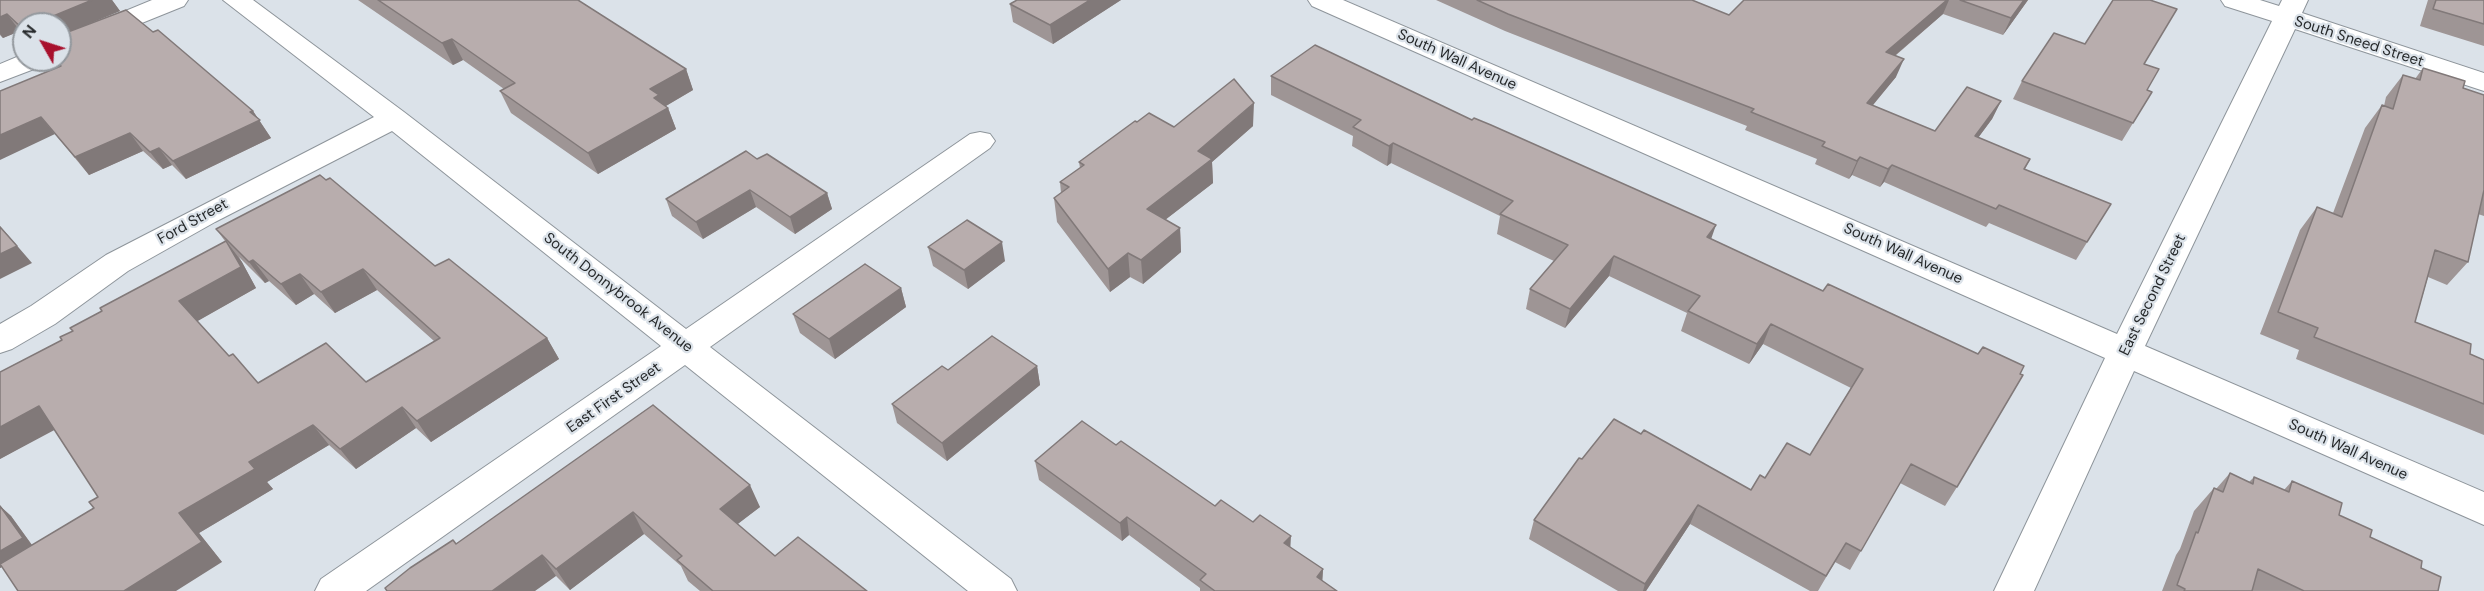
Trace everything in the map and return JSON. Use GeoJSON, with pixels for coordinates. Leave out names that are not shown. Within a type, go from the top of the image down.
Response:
{"type":"FeatureCollection","features":[{"type":"Feature","properties":{"kind":"street"},"geometry":{"type":"LineString","coordinates":[[72,43],[175,0]]}},
{"type":"Feature","properties":{"kind":"street","name":"South Donnybrook Avenue"},"geometry":{"type":"LineString","coordinates":[[236,0],[394,118],[997,591]]}},
{"type":"Feature","properties":{"kind":"street","name":"South Wall Avenue"},"geometry":{"type":"LineString","coordinates":[[1321,0],[2484,509]]}},
{"type":"Feature","properties":{"kind":"street","name":"South Sneed Street"},"geometry":{"type":"LineString","coordinates":[[2234,0],[2291,9],[2484,82]]}},
{"type":"Feature","properties":{"kind":"street","name":"East Second Street"},"geometry":{"type":"LineString","coordinates":[[2014,591],[2125,352],[2291,9]]}},
{"type":"Feature","properties":{"kind":"street","name":"Ford Street"},"geometry":{"type":"LineString","coordinates":[[0,340],[146,247],[394,118]]}},
{"type":"Feature","properties":{"kind":"street","name":"East First Street"},"geometry":{"type":"LineString","coordinates":[[335,591],[980,141]]}},
{"type":"Feature","properties":{"kind":"building"},"geometry":{"type":"Polygon","coordinates":[[[0,0],[92,0],[63,12],[12,12],[12,19],[7,14],[0,17],[0,0]]]}},
{"type":"Feature","properties":{"kind":"building"},"geometry":{"type":"Polygon","coordinates":[[[378,0],[578,0],[686,69],[650,89],[659,95],[654,98],[668,108],[588,153],[500,91],[515,83],[452,39],[442,43],[378,0]]]}},
{"type":"Feature","properties":{"kind":"building"},"geometry":{"type":"Polygon","coordinates":[[[1017,0],[1090,0],[1050,25],[1010,4],[1017,0]]]}},
{"type":"Feature","properties":{"kind":"building"},"geometry":{"type":"Polygon","coordinates":[[[1477,0],[1692,0],[1729,15],[1744,0],[1947,0],[1886,52],[1904,59],[1867,103],[1935,131],[1967,87],[2001,101],[1975,136],[2030,159],[2024,169],[2111,204],[2087,242],[1999,205],[1996,209],[1892,165],[1888,169],[1860,157],[1857,161],[1822,146],[1825,142],[1751,112],[1754,109],[1477,0]]]}},
{"type":"Feature","properties":{"kind":"building"},"geometry":{"type":"Polygon","coordinates":[[[1960,0],[2024,0],[2011,18],[1960,0]]]}},
{"type":"Feature","properties":{"kind":"building"},"geometry":{"type":"Polygon","coordinates":[[[2113,0],[2150,0],[2177,9],[2144,64],[2159,69],[2147,90],[2152,92],[2133,123],[2022,81],[2054,33],[2085,44],[2113,0]]]}},
{"type":"Feature","properties":{"kind":"building"},"geometry":{"type":"Polygon","coordinates":[[[2436,0],[2484,0],[2484,24],[2433,9],[2436,0]]]}},
{"type":"Feature","properties":{"kind":"building"},"geometry":{"type":"Polygon","coordinates":[[[126,10],[153,32],[158,30],[253,111],[250,112],[260,120],[173,161],[159,148],[150,152],[130,133],[75,157],[41,117],[0,135],[0,91],[46,72],[72,72],[72,30],[126,10]]]}},
{"type":"Feature","properties":{"kind":"building"},"geometry":{"type":"Polygon","coordinates":[[[1315,45],[1472,120],[1474,118],[1491,125],[1716,225],[1707,237],[1823,291],[1828,284],[1978,354],[1983,347],[2024,366],[2020,374],[2023,375],[1957,487],[1911,464],[1861,551],[1846,543],[1826,576],[1698,505],[1645,584],[1534,520],[1579,458],[1582,459],[1614,419],[1641,434],[1644,430],[1751,490],[1760,475],[1765,478],[1787,443],[1810,455],[1863,369],[1771,324],[1757,344],[1688,311],[1700,296],[1614,256],[1570,309],[1530,289],[1568,245],[1500,214],[1513,201],[1393,143],[1389,146],[1353,127],[1361,120],[1271,76],[1315,45]]]}},
{"type":"Feature","properties":{"kind":"building"},"geometry":{"type":"Polygon","coordinates":[[[2423,68],[2465,81],[2463,88],[2484,95],[2484,190],[2468,262],[2435,250],[2415,322],[2471,344],[2470,354],[2484,360],[2484,404],[2314,337],[2318,328],[2278,312],[2317,207],[2342,217],[2382,105],[2393,109],[2403,75],[2420,80],[2423,68]]]}},
{"type":"Feature","properties":{"kind":"building"},"geometry":{"type":"Polygon","coordinates":[[[1234,79],[1254,103],[1198,151],[1212,159],[1147,209],[1180,228],[1141,260],[1128,253],[1108,269],[1054,198],[1069,187],[1060,182],[1084,165],[1079,162],[1135,121],[1137,122],[1149,113],[1174,127],[1234,79]]]}},
{"type":"Feature","properties":{"kind":"building"},"geometry":{"type":"Polygon","coordinates":[[[746,151],[757,159],[767,154],[827,193],[790,217],[750,190],[696,222],[666,199],[746,151]]]}},
{"type":"Feature","properties":{"kind":"building"},"geometry":{"type":"Polygon","coordinates":[[[320,175],[326,180],[330,178],[435,266],[449,259],[547,338],[417,421],[402,407],[340,449],[313,425],[249,462],[255,469],[179,513],[202,542],[124,591],[18,591],[0,564],[94,508],[89,502],[98,497],[39,406],[0,427],[0,372],[62,340],[60,337],[73,331],[70,328],[102,311],[100,308],[226,241],[241,267],[179,301],[229,356],[233,354],[258,383],[326,343],[366,382],[440,338],[363,269],[321,292],[300,274],[281,284],[253,260],[249,262],[216,229],[320,175]]]}},
{"type":"Feature","properties":{"kind":"building"},"geometry":{"type":"Polygon","coordinates":[[[967,220],[1002,242],[964,270],[928,247],[967,220]]]}},
{"type":"Feature","properties":{"kind":"building"},"geometry":{"type":"Polygon","coordinates":[[[0,227],[17,246],[0,254],[0,227]]]}},
{"type":"Feature","properties":{"kind":"building"},"geometry":{"type":"Polygon","coordinates":[[[865,264],[901,288],[829,339],[793,314],[865,264]]]}},
{"type":"Feature","properties":{"kind":"building"},"geometry":{"type":"Polygon","coordinates":[[[992,336],[1037,366],[942,443],[892,404],[942,366],[948,370],[992,336]]]}},
{"type":"Feature","properties":{"kind":"building"},"geometry":{"type":"Polygon","coordinates":[[[653,405],[750,485],[720,509],[775,556],[798,537],[867,591],[713,591],[677,560],[682,556],[633,512],[556,569],[542,555],[492,591],[387,591],[385,588],[410,568],[453,540],[456,544],[653,405]]]}},
{"type":"Feature","properties":{"kind":"building"},"geometry":{"type":"Polygon","coordinates":[[[1082,421],[1116,445],[1121,441],[1215,506],[1221,500],[1253,522],[1260,515],[1291,536],[1284,543],[1323,569],[1317,577],[1337,591],[1215,591],[1200,580],[1206,574],[1127,517],[1120,523],[1035,461],[1082,421]]]}},
{"type":"Feature","properties":{"kind":"building"},"geometry":{"type":"Polygon","coordinates":[[[2230,473],[2253,484],[2254,477],[2289,492],[2292,481],[2342,503],[2339,515],[2372,530],[2370,537],[2422,561],[2421,568],[2441,577],[2438,591],[2304,591],[2258,569],[2252,591],[2184,591],[2185,589],[2177,585],[2196,532],[2198,533],[2214,488],[2223,492],[2230,473]]]}},
{"type":"Feature","properties":{"kind":"building"},"geometry":{"type":"Polygon","coordinates":[[[0,506],[23,538],[0,551],[0,506]]]}}]}
